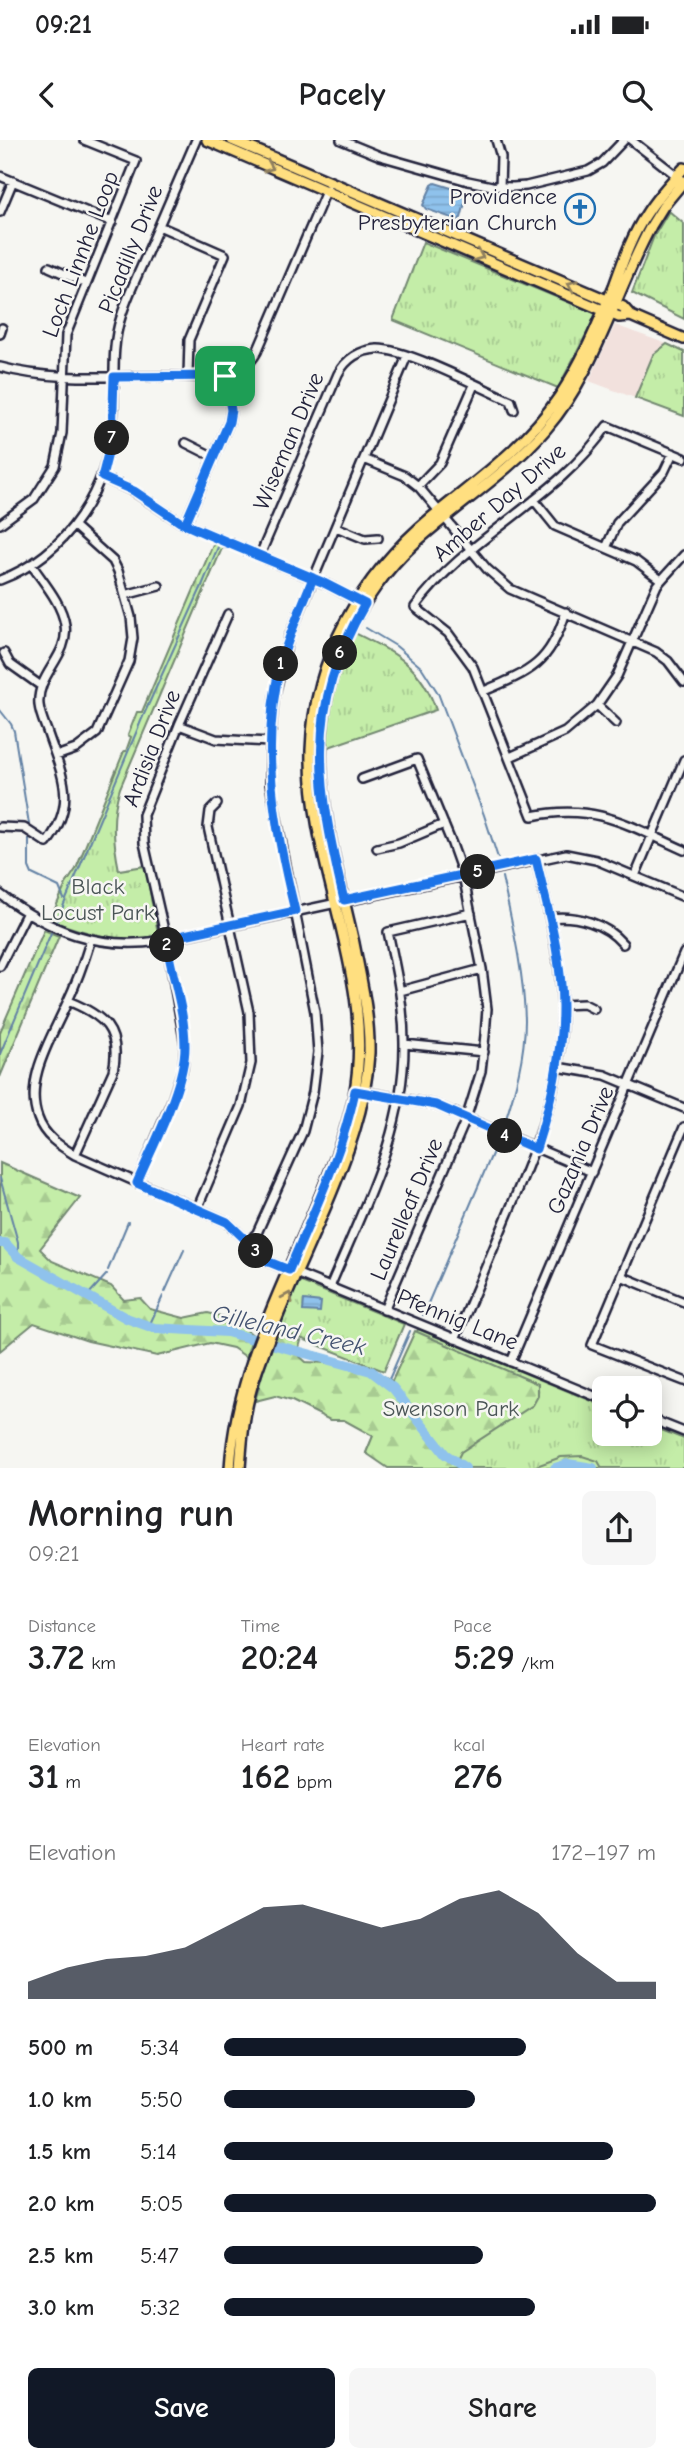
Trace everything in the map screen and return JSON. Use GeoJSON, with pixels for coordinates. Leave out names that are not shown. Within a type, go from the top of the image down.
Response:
{"type":"FeatureCollection","features":[{"type":"Feature","properties":{"kind":"main road"},"geometry":{"type":"LineString","coordinates":[[207,140],[233,143],[328,187],[610,307],[623,307],[631,316],[684,339]]}},
{"type":"Feature","properties":{"kind":"main road"},"geometry":{"type":"LineString","coordinates":[[442,515],[532,445],[559,413],[586,372],[610,307],[646,224],[682,180],[684,168]]}},
{"type":"Feature","properties":{"kind":"main road"},"geometry":{"type":"LineString","coordinates":[[230,1468],[234,1422],[255,1362],[293,1272],[344,1165],[356,1129],[359,1091],[369,1056],[369,1030],[362,985],[340,901],[323,799],[320,746],[323,714],[333,675],[361,602],[442,515],[525,439],[551,408],[610,307]]}},
{"type":"Feature","properties":{"kind":"main road"},"geometry":{"type":"LineString","coordinates":[[582,359],[583,370],[586,372]]}},
{"type":"Feature","properties":{"kind":"main road"},"geometry":{"type":"LineString","coordinates":[[240,1468],[243,1431],[255,1362]]}},
{"type":"Feature","properties":{"kind":"main road"},"geometry":{"type":"LineString","coordinates":[[234,1422],[243,1431]]}},
{"type":"Feature","properties":{"kind":"street","name":"Loch Linnhe Loop"},"geometry":{"type":"LineString","coordinates":[[1,520],[34,499],[55,466],[62,433],[66,335],[136,161],[84,140]]}},
{"type":"Feature","properties":{"kind":"street","name":"Picadilly Drive"},"geometry":{"type":"LineString","coordinates":[[0,580],[31,564],[74,526],[90,503],[102,477],[112,438],[115,341],[120,318],[196,140]]}},
{"type":"Feature","properties":{"kind":"street"},"geometry":{"type":"LineString","coordinates":[[341,140],[397,161],[500,187],[526,186],[588,171],[602,163],[624,140]]}},
{"type":"Feature","properties":{"kind":"street"},"geometry":{"type":"LineString","coordinates":[[496,140],[501,157],[500,187]]}},
{"type":"Feature","properties":{"kind":"street"},"geometry":{"type":"LineString","coordinates":[[631,140],[682,180]]}},
{"type":"Feature","properties":{"kind":"street"},"geometry":{"type":"LineString","coordinates":[[0,176],[111,222]]}},
{"type":"Feature","properties":{"kind":"street"},"geometry":{"type":"LineString","coordinates":[[0,212],[13,181]]}},
{"type":"Feature","properties":{"kind":"street"},"geometry":{"type":"LineString","coordinates":[[0,367],[40,375],[114,377],[225,376],[237,373],[248,365],[257,352],[328,187]]}},
{"type":"Feature","properties":{"kind":"street"},"geometry":{"type":"LineString","coordinates":[[159,226],[225,255],[189,340],[187,376]]}},
{"type":"Feature","properties":{"kind":"street"},"geometry":{"type":"LineString","coordinates":[[49,267],[85,283]]}},
{"type":"Feature","properties":{"kind":"street","name":"Wiseman Drive"},"geometry":{"type":"LineString","coordinates":[[260,555],[341,368],[349,359],[371,350],[388,350],[408,356],[511,401],[514,410]]}},
{"type":"Feature","properties":{"kind":"street"},"geometry":{"type":"LineString","coordinates":[[249,1241],[257,1233],[303,1131],[318,1052],[315,1012],[270,784],[274,698],[289,637],[408,356]]}},
{"type":"Feature","properties":{"kind":"street"},"geometry":{"type":"LineString","coordinates":[[185,524],[215,457],[231,410],[225,376]]}},
{"type":"Feature","properties":{"kind":"street"},"geometry":{"type":"LineString","coordinates":[[418,486],[440,463],[474,385]]}},
{"type":"Feature","properties":{"kind":"street","name":"Amber Day Drive"},"geometry":{"type":"LineString","coordinates":[[484,691],[458,644],[438,624],[415,607],[438,580],[580,459],[607,425],[673,453]]}},
{"type":"Feature","properties":{"kind":"street"},"geometry":{"type":"LineString","coordinates":[[186,443],[215,457]]}},
{"type":"Feature","properties":{"kind":"street"},"geometry":{"type":"LineString","coordinates":[[606,548],[617,523],[664,472],[673,453],[684,458]]}},
{"type":"Feature","properties":{"kind":"street"},"geometry":{"type":"LineString","coordinates":[[364,459],[405,476],[418,486],[492,574],[510,589],[656,652],[668,661],[684,682]]}},
{"type":"Feature","properties":{"kind":"street"},"geometry":{"type":"LineString","coordinates":[[102,477],[134,491],[185,524],[313,578],[361,602]]}},
{"type":"Feature","properties":{"kind":"street"},"geometry":{"type":"LineString","coordinates":[[534,500],[555,526],[636,561],[661,580]]}},
{"type":"Feature","properties":{"kind":"street"},"geometry":{"type":"LineString","coordinates":[[56,756],[76,749],[90,741],[97,733],[110,708],[132,648],[131,617],[113,561],[74,526]]}},
{"type":"Feature","properties":{"kind":"street"},"geometry":{"type":"LineString","coordinates":[[335,527],[365,539],[378,538]]}},
{"type":"Feature","properties":{"kind":"street"},"geometry":{"type":"LineString","coordinates":[[510,757],[565,732],[597,705],[617,676],[661,580],[684,555]]}},
{"type":"Feature","properties":{"kind":"street"},"geometry":{"type":"LineString","coordinates":[[0,827],[24,828],[47,842],[61,821],[66,802],[56,756],[39,705],[41,686],[63,646],[66,627],[59,606],[31,564]]}},
{"type":"Feature","properties":{"kind":"street"},"geometry":{"type":"LineString","coordinates":[[125,595],[159,586]]}},
{"type":"Feature","properties":{"kind":"street"},"geometry":{"type":"LineString","coordinates":[[566,612],[554,643],[536,665],[525,673],[484,691],[533,816],[565,811],[590,813],[684,850]]}},
{"type":"Feature","properties":{"kind":"street","name":"Ardisia Drive"},"geometry":{"type":"LineString","coordinates":[[137,1183],[173,1098],[185,1057],[184,1028],[142,827],[148,801],[228,614]]}},
{"type":"Feature","properties":{"kind":"street"},"geometry":{"type":"LineString","coordinates":[[4,653],[10,664],[41,686]]}},
{"type":"Feature","properties":{"kind":"street"},"geometry":{"type":"LineString","coordinates":[[597,705],[616,723]]}},
{"type":"Feature","properties":{"kind":"street"},"geometry":{"type":"LineString","coordinates":[[179,725],[216,739],[270,742]]}},
{"type":"Feature","properties":{"kind":"street","name":"Laurelleaf Drive"},"geometry":{"type":"LineString","coordinates":[[362,779],[417,759],[463,875],[482,969],[487,1009],[481,1071],[466,1119],[384,1310]]}},
{"type":"Feature","properties":{"kind":"street"},"geometry":{"type":"LineString","coordinates":[[635,876],[684,760]]}},
{"type":"Feature","properties":{"kind":"street"},"geometry":{"type":"LineString","coordinates":[[197,1209],[241,1106],[251,1063],[248,1012],[208,827],[210,811],[217,804]]}},
{"type":"Feature","properties":{"kind":"street"},"geometry":{"type":"LineString","coordinates":[[377,848],[398,843],[444,824]]}},
{"type":"Feature","properties":{"kind":"street"},"geometry":{"type":"LineString","coordinates":[[0,894],[26,914],[49,925],[91,940],[130,944],[230,926],[566,854],[581,856],[684,897]]}},
{"type":"Feature","properties":{"kind":"street"},"geometry":{"type":"LineString","coordinates":[[455,1339],[536,1149],[547,1116],[557,1067],[562,1005],[558,961],[536,859]]}},
{"type":"Feature","properties":{"kind":"street"},"geometry":{"type":"LineString","coordinates":[[0,966],[26,914]]}},
{"type":"Feature","properties":{"kind":"street"},"geometry":{"type":"LineString","coordinates":[[330,1287],[387,1150],[400,1098],[404,1044],[400,991],[388,932],[471,914]]}},
{"type":"Feature","properties":{"kind":"street"},"geometry":{"type":"LineString","coordinates":[[550,918],[589,921],[614,933],[623,944]]}},
{"type":"Feature","properties":{"kind":"street","name":"Pfennig Lane"},"geometry":{"type":"LineString","coordinates":[[91,940],[85,962],[38,1068],[34,1091],[38,1119],[58,1145],[227,1222],[269,1262],[592,1395]]}},
{"type":"Feature","properties":{"kind":"street","name":"Gazania Drive"},"geometry":{"type":"LineString","coordinates":[[511,1362],[684,953]]}},
{"type":"Feature","properties":{"kind":"street"},"geometry":{"type":"LineString","coordinates":[[400,991],[482,969]]}},
{"type":"Feature","properties":{"kind":"street"},"geometry":{"type":"LineString","coordinates":[[68,1001],[94,1012],[103,1021],[110,1030],[116,1057],[113,1071],[75,1155]]}},
{"type":"Feature","properties":{"kind":"street"},"geometry":{"type":"LineString","coordinates":[[562,1005],[584,1004],[594,1009]]}},
{"type":"Feature","properties":{"kind":"street"},"geometry":{"type":"LineString","coordinates":[[404,1044],[484,1052]]}},
{"type":"Feature","properties":{"kind":"street"},"geometry":{"type":"LineString","coordinates":[[557,1067],[598,1073],[684,1108]]}},
{"type":"Feature","properties":{"kind":"street"},"geometry":{"type":"LineString","coordinates":[[359,1091],[436,1105],[592,1172]]}},
{"type":"Feature","properties":{"kind":"street"},"geometry":{"type":"LineString","coordinates":[[684,1127],[592,1345],[684,1381]]}},
{"type":"Feature","properties":{"kind":"street"},"geometry":{"type":"LineString","coordinates":[[621,1276],[684,1302]]}},
{"type":"Feature","properties":{"kind":"street"},"geometry":{"type":"LineString","coordinates":[[662,1423],[684,1432]]}},
{"type":"Feature","properties":{"kind":"shaded area"},"geometry":{"type":"Polygon","coordinates":[[[615,325],[667,344],[653,355],[635,398],[589,381],[615,325]]]}},
{"type":"Feature","properties":{"kind":"green space"},"geometry":{"type":"Polygon","coordinates":[[[669,211],[684,224],[684,319],[632,293],[654,236],[669,211]]]}},
{"type":"Feature","properties":{"kind":"green space"},"geometry":{"type":"Polygon","coordinates":[[[423,242],[597,314],[558,388],[393,320],[423,242]]]}},
{"type":"Feature","properties":{"kind":"green space"},"geometry":{"type":"Polygon","coordinates":[[[667,344],[684,352],[684,416],[635,398],[653,355],[667,344]]]}},
{"type":"Feature","properties":{"kind":"green space","name":"Black Locust Park"},"geometry":{"type":"Polygon","coordinates":[[[214,542],[223,546],[120,788],[115,809],[114,839],[119,870],[145,866],[158,933],[135,939],[120,939],[89,933],[50,920],[76,869],[126,751],[131,737],[128,735],[137,712],[142,712],[214,542]]]}},
{"type":"Feature","properties":{"kind":"green space"},"geometry":{"type":"Polygon","coordinates":[[[353,632],[393,653],[414,670],[430,694],[436,710],[323,749],[333,684],[353,632]]]}},
{"type":"Feature","properties":{"kind":"green space"},"geometry":{"type":"Polygon","coordinates":[[[44,930],[59,936],[0,1077],[0,1032],[44,930]]]}},
{"type":"Feature","properties":{"kind":"green space"},"geometry":{"type":"Polygon","coordinates":[[[0,1163],[80,1198],[40,1249],[52,1261],[111,1286],[124,1300],[140,1298],[150,1309],[184,1318],[208,1313],[233,1319],[253,1335],[246,1357],[233,1348],[210,1343],[157,1356],[88,1341],[34,1323],[0,1351],[0,1163]]]}},
{"type":"Feature","properties":{"kind":"green space"},"geometry":{"type":"Polygon","coordinates":[[[296,1282],[404,1324],[384,1371],[277,1329],[296,1282]]]}},
{"type":"Feature","properties":{"kind":"green space","name":"Swenson Park"},"geometry":{"type":"Polygon","coordinates":[[[418,1329],[592,1401],[592,1446],[662,1446],[662,1430],[684,1439],[684,1468],[399,1468],[366,1453],[418,1329]]]}},
{"type":"Feature","properties":{"kind":"green space"},"geometry":{"type":"Polygon","coordinates":[[[415,1331],[538,1384],[538,1396],[533,1405],[461,1452],[458,1458],[465,1468],[388,1468],[366,1453],[373,1436],[344,1420],[330,1420],[292,1401],[275,1396],[255,1401],[278,1333],[301,1341],[297,1354],[306,1362],[361,1367],[392,1381],[415,1331]]]}},
{"type":"Feature","properties":{"kind":"green space"},"geometry":{"type":"Polygon","coordinates":[[[582,1456],[598,1461],[602,1468],[531,1468],[561,1457],[582,1456]]]}},
{"type":"Feature","properties":{"kind":"water"},"geometry":{"type":"Polygon","coordinates":[[[435,183],[465,192],[467,195],[461,218],[457,220],[426,209],[423,205],[435,183]]]}},
{"type":"Feature","properties":{"kind":"water"},"geometry":{"type":"Polygon","coordinates":[[[304,1300],[321,1302],[320,1312],[303,1311],[304,1300]]]}},
{"type":"Feature","properties":{"kind":"waterway"},"geometry":{"type":"LineString","coordinates":[[57,921],[218,547]]}},
{"type":"Feature","properties":{"kind":"waterway"},"geometry":{"type":"LineString","coordinates":[[366,628],[396,646],[422,668],[438,693],[498,858]]}},
{"type":"Feature","properties":{"kind":"waterway"},"geometry":{"type":"LineString","coordinates":[[0,710],[14,731],[29,824]]}},
{"type":"Feature","properties":{"kind":"waterway"},"geometry":{"type":"LineString","coordinates":[[29,838],[29,867],[32,874],[59,887],[64,899]]}},
{"type":"Feature","properties":{"kind":"waterway"},"geometry":{"type":"LineString","coordinates":[[502,877],[520,966],[525,1020],[519,1073],[504,1125]]}},
{"type":"Feature","properties":{"kind":"waterway"},"geometry":{"type":"LineString","coordinates":[[0,1054],[51,933]]}},
{"type":"Feature","properties":{"kind":"waterway"},"geometry":{"type":"LineString","coordinates":[[423,1315],[498,1140]]}},
{"type":"Feature","properties":{"kind":"waterway"},"geometry":{"type":"LineString","coordinates":[[0,1178],[18,1242],[18,1257]]}},
{"type":"Feature","properties":{"kind":"waterway"},"geometry":{"type":"LineString","coordinates":[[108,1270],[128,1222]]}},
{"type":"Feature","properties":{"kind":"waterway","name":"Gilleland Creek"},"geometry":{"type":"LineString","coordinates":[[0,1243],[5,1243],[18,1257],[126,1318],[154,1328],[227,1332],[371,1371],[393,1388],[445,1454],[465,1468]]}},
{"type":"Feature","properties":{"kind":"waterway"},"geometry":{"type":"LineString","coordinates":[[165,1292],[184,1250]]}},
{"type":"Feature","properties":{"kind":"waterway"},"geometry":{"type":"LineString","coordinates":[[88,1295],[107,1274]]}},
{"type":"Feature","properties":{"kind":"waterway"},"geometry":{"type":"LineString","coordinates":[[149,1326],[163,1296]]}},
{"type":"Feature","properties":{"kind":"waterway"},"geometry":{"type":"LineString","coordinates":[[387,1384],[410,1331]]}},
{"type":"Feature","properties":{"kind":"waterway","name":"Gilleland Creek"},"geometry":{"type":"LineString","coordinates":[[555,1468],[568,1464],[593,1468]]}},
{"type":"Feature","properties":{"kind":"place","name":"Providence Presbyterian Church"},"geometry":{"type":"Point","coordinates":[580,209]}},
{"type":"Feature","properties":{"kind":"route"},"geometry":{"type":"LineString","coordinates":[[225,376],[114,377],[112,438],[102,477],[134,491],[180,522],[260,555],[322,582],[365,604],[348,634],[333,675],[323,714],[320,746],[323,799],[344,900],[536,859],[550,918],[561,985],[561,1032],[557,1067],[547,1116],[536,1149],[436,1105],[355,1091],[348,1126],[289,1270],[269,1262],[227,1222],[137,1183],[173,1098],[185,1057],[182,1021],[166,939],[295,911],[274,810],[269,757],[274,698],[281,665],[289,637],[313,578],[260,555],[185,524],[229,422],[230,398],[225,376]]}}]}
